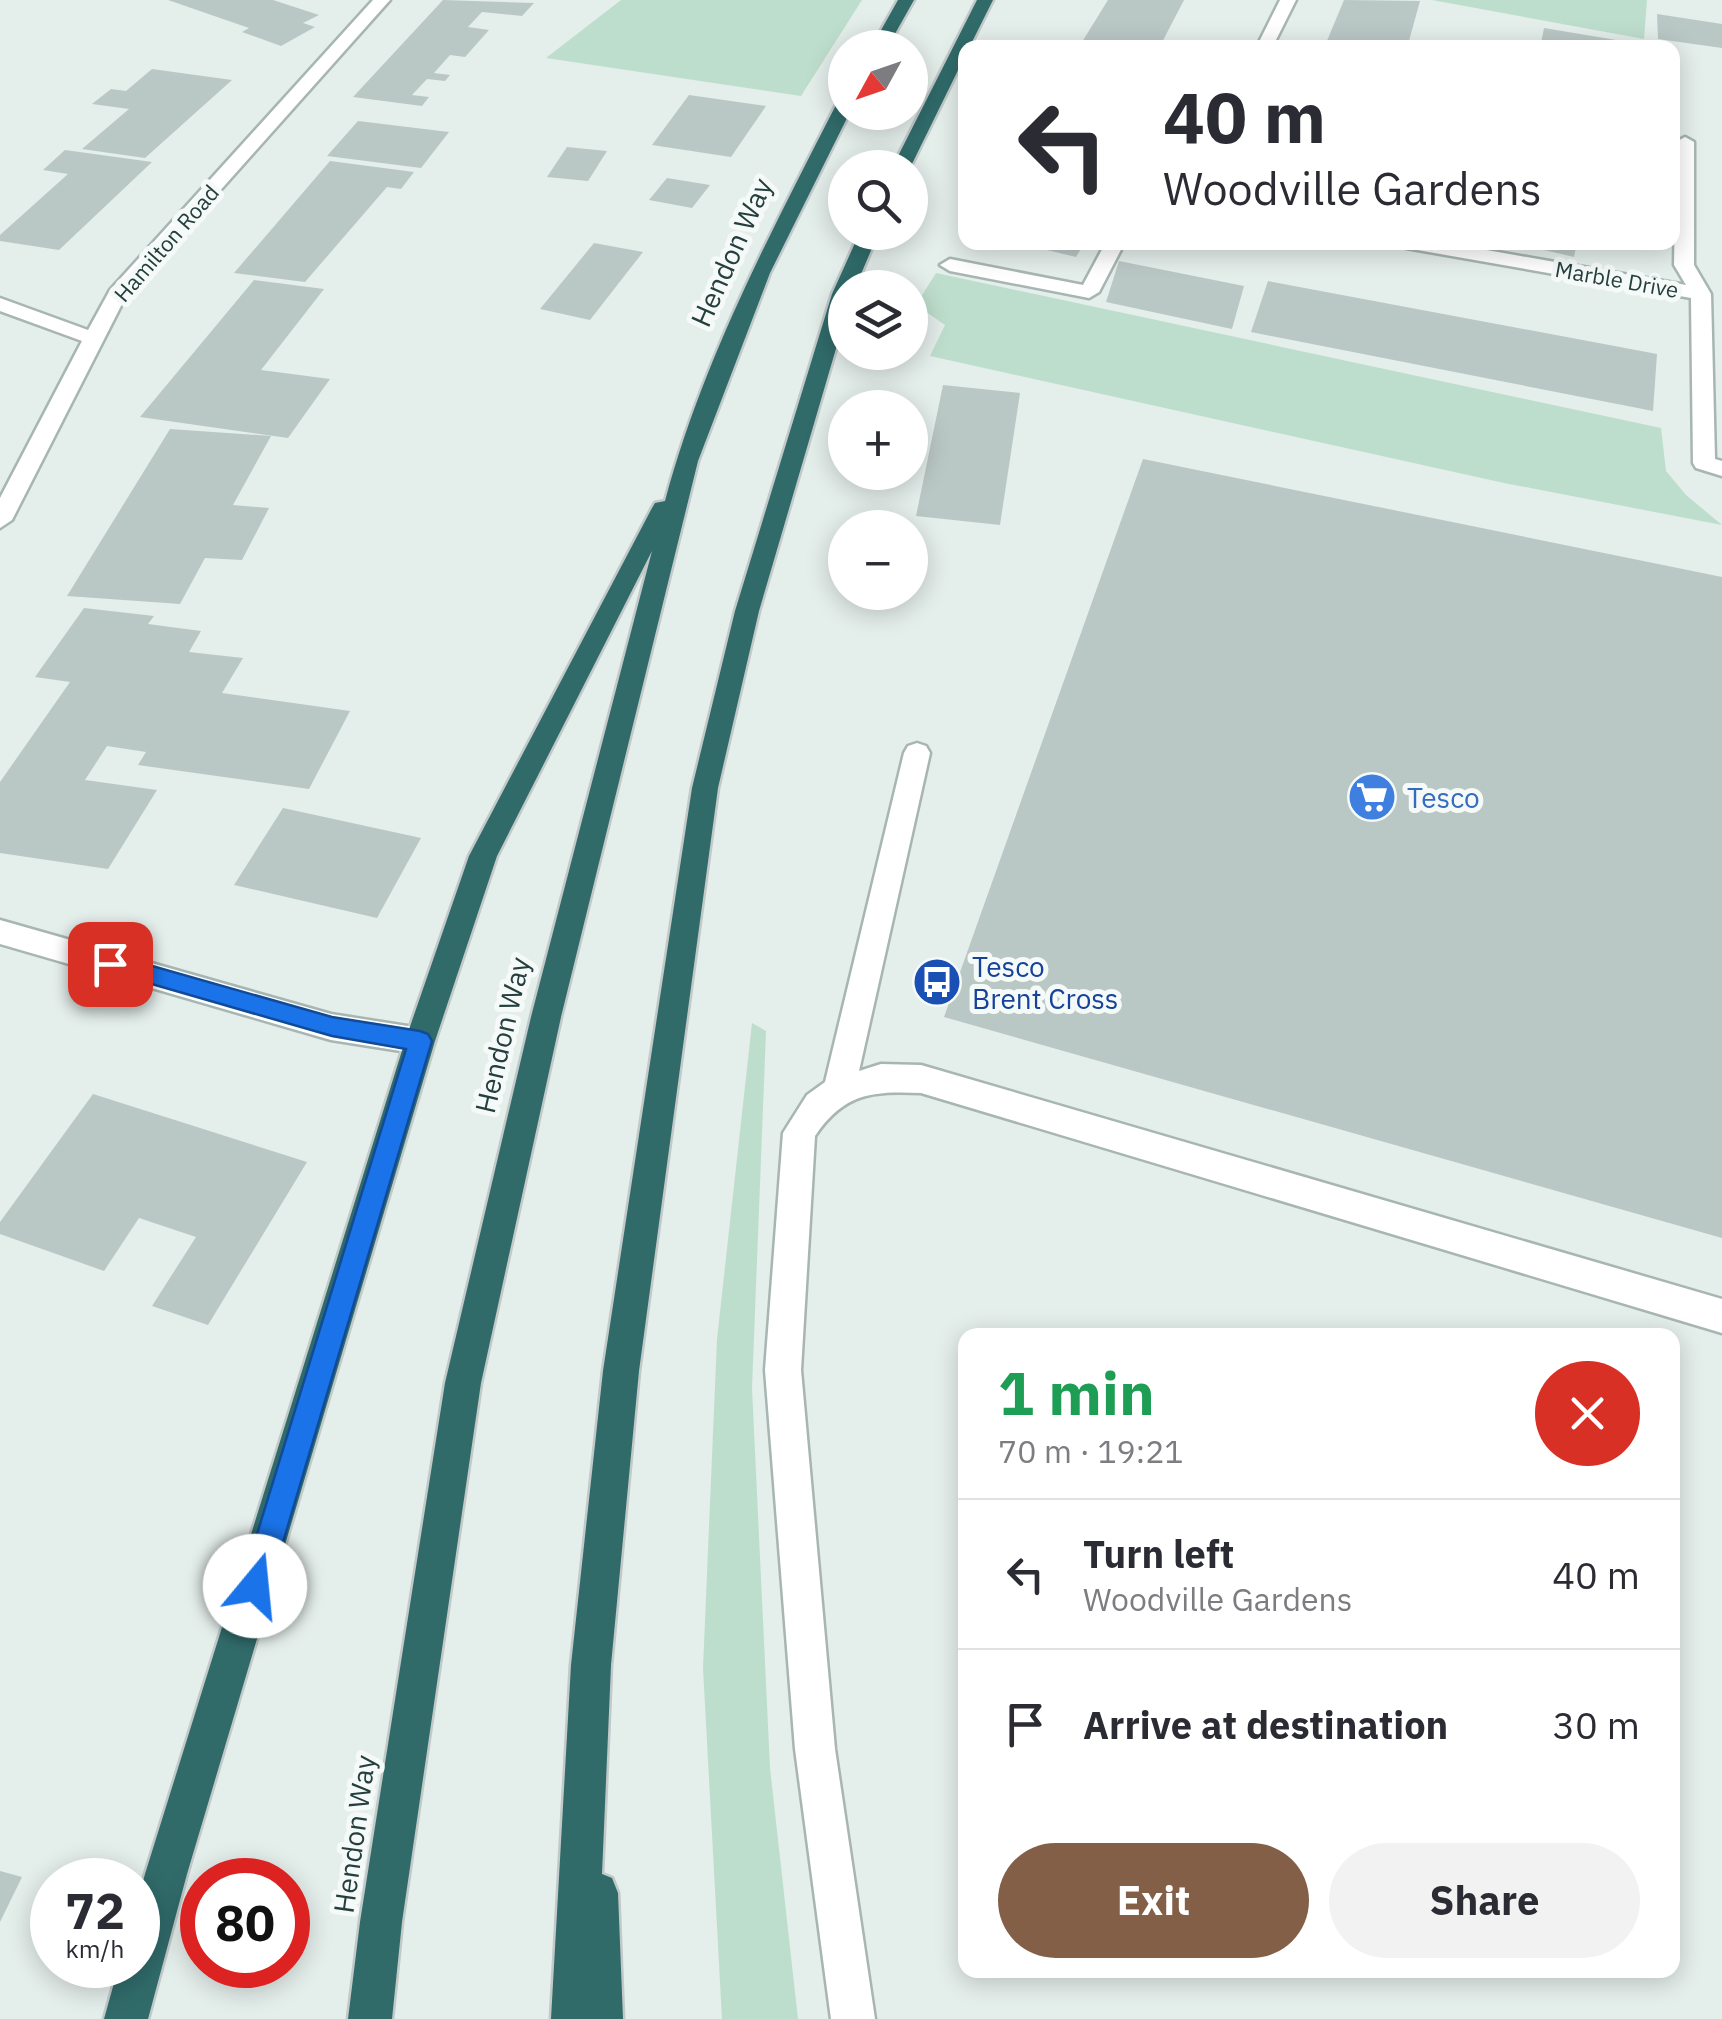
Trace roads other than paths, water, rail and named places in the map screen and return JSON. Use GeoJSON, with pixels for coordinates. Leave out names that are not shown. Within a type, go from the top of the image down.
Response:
{"type":"FeatureCollection","features":[{"type":"Feature","properties":{"kind":"highway"},"geometry":{"type":"LineString","coordinates":[[888,30],[906,0]]}},
{"type":"Feature","properties":{"kind":"highway"},"geometry":{"type":"LineString","coordinates":[[965,40],[985,0]]}},
{"type":"Feature","properties":{"kind":"highway"},"geometry":{"type":"LineString","coordinates":[[910,150],[958,54]]}},
{"type":"Feature","properties":{"kind":"highway","name":"Hendon Way"},"geometry":{"type":"LineString","coordinates":[[370,2019],[381,1922],[463,1383],[546,1017],[687,461],[760,274],[833,130]]}},
{"type":"Feature","properties":{"kind":"highway"},"geometry":{"type":"LineString","coordinates":[[573,2019],[591,1665],[621,1371],[705,788],[747,611],[842,294],[862,250]]}},
{"type":"Feature","properties":{"kind":"highway"},"geometry":{"type":"LineString","coordinates":[[126,2019],[166,1874],[420,1041],[483,856],[687,461]]}},
{"type":"Feature","properties":{"kind":"highway"},"geometry":{"type":"LineString","coordinates":[[591,1665],[601,2019]]}},
{"type":"Feature","properties":{"kind":"street","name":"Hamilton Road"},"geometry":{"type":"LineString","coordinates":[[0,520],[117,294],[382,0]]}},
{"type":"Feature","properties":{"kind":"street"},"geometry":{"type":"LineString","coordinates":[[1268,40],[1288,0]]}},
{"type":"Feature","properties":{"kind":"street"},"geometry":{"type":"LineString","coordinates":[[1685,142],[1684,266],[1701,294]]}},
{"type":"Feature","properties":{"kind":"street"},"geometry":{"type":"LineString","coordinates":[[950,265],[1089,292],[1112,250]]}},
{"type":"Feature","properties":{"kind":"street","name":"Marble Drive"},"geometry":{"type":"LineString","coordinates":[[1451,250],[1701,294],[1704,463],[1722,469]]}},
{"type":"Feature","properties":{"kind":"street"},"geometry":{"type":"LineString","coordinates":[[0,304],[94,338]]}},
{"type":"Feature","properties":{"kind":"street"},"geometry":{"type":"LineString","coordinates":[[839,1090],[917,752]]}},
{"type":"Feature","properties":{"kind":"street"},"geometry":{"type":"LineString","coordinates":[[0,932],[332,1026],[420,1041]]}},
{"type":"Feature","properties":{"kind":"street"},"geometry":{"type":"LineString","coordinates":[[853,2019],[815,1749],[783,1370],[799,1133],[818,1106],[839,1090],[881,1078],[921,1079],[1722,1316]]}},
{"type":"Feature","properties":{"kind":"place","name":"Tesco"},"geometry":{"type":"Point","coordinates":[1372,797]}},
{"type":"Feature","properties":{"kind":"place","name":"Tesco Brent Cross"},"geometry":{"type":"Point","coordinates":[937,982]}}]}
